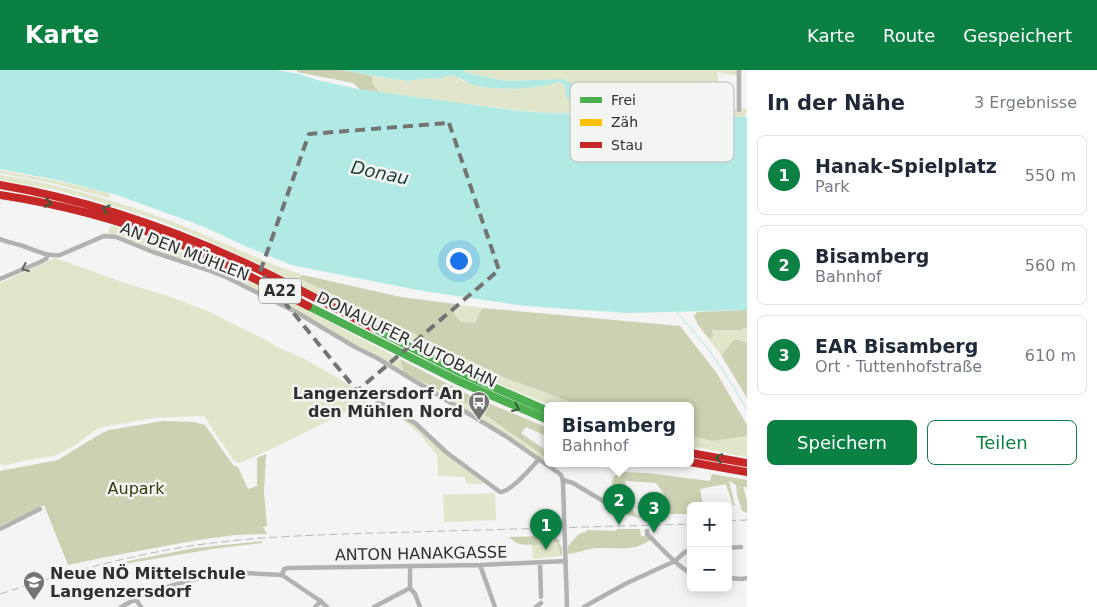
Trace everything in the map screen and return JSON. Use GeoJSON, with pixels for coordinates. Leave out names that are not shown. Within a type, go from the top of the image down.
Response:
{"type":"FeatureCollection","features":[{"type":"Feature","properties":{"kind":"highway","name":"DONAUUFER AUTOBAHN"},"geometry":{"type":"LineString","coordinates":[[0,186],[57,196],[97,206],[173,232],[246,263],[474,379],[544,409]]}},
{"type":"Feature","properties":{"kind":"highway","name":"DONAUUFER AUTOBAHN"},"geometry":{"type":"LineString","coordinates":[[0,194],[54,204],[94,215],[171,241],[242,272],[472,388],[544,418]]}},
{"type":"Feature","properties":{"kind":"highway"},"geometry":{"type":"LineString","coordinates":[[694,453],[747,463]]}},
{"type":"Feature","properties":{"kind":"highway"},"geometry":{"type":"LineString","coordinates":[[694,463],[747,472]]}},
{"type":"Feature","properties":{"kind":"street"},"geometry":{"type":"LineString","coordinates":[[739,70],[739,110]]}},
{"type":"Feature","properties":{"kind":"street","name":"AN DEN MÜHLEN"},"geometry":{"type":"LineString","coordinates":[[48,255],[60,255],[96,238],[104,236],[116,237],[215,273],[263,295],[386,363],[493,428],[544,462]]}},
{"type":"Feature","properties":{"kind":"street"},"geometry":{"type":"LineString","coordinates":[[0,240],[48,255],[46,259],[0,279]]}},
{"type":"Feature","properties":{"kind":"street"},"geometry":{"type":"LineString","coordinates":[[376,401],[416,423],[446,452],[500,492],[506,491],[539,459]]}},
{"type":"Feature","properties":{"kind":"street","name":"AN DEN MÜHLEN"},"geometry":{"type":"LineString","coordinates":[[551,467],[560,474],[563,480],[572,483],[623,513]]}},
{"type":"Feature","properties":{"kind":"street"},"geometry":{"type":"LineString","coordinates":[[563,480],[567,607]]}},
{"type":"Feature","properties":{"kind":"street"},"geometry":{"type":"LineString","coordinates":[[0,529],[40,509]]}},
{"type":"Feature","properties":{"kind":"street"},"geometry":{"type":"LineString","coordinates":[[647,531],[647,534],[687,571]]}},
{"type":"Feature","properties":{"kind":"street"},"geometry":{"type":"LineString","coordinates":[[732,548],[741,547]]}},
{"type":"Feature","properties":{"kind":"street"},"geometry":{"type":"LineString","coordinates":[[584,607],[612,591],[675,561],[687,551]]}},
{"type":"Feature","properties":{"kind":"street","name":"ANTON HANAKGASSE"},"geometry":{"type":"LineString","coordinates":[[282,575],[284,569],[288,568],[480,565],[566,561]]}},
{"type":"Feature","properties":{"kind":"street"},"geometry":{"type":"LineString","coordinates":[[536,607],[541,600],[540,562]]}},
{"type":"Feature","properties":{"kind":"street"},"geometry":{"type":"LineString","coordinates":[[480,565],[495,607]]}},
{"type":"Feature","properties":{"kind":"street"},"geometry":{"type":"LineString","coordinates":[[410,566],[410,588],[415,594],[420,607]]}},
{"type":"Feature","properties":{"kind":"street"},"geometry":{"type":"LineString","coordinates":[[121,607],[135,598],[151,592],[217,574],[252,573],[282,575],[327,607]]}},
{"type":"Feature","properties":{"kind":"street"},"geometry":{"type":"LineString","coordinates":[[732,578],[747,578]]}},
{"type":"Feature","properties":{"kind":"street"},"geometry":{"type":"LineString","coordinates":[[374,607],[410,588]]}},
{"type":"Feature","properties":{"kind":"street"},"geometry":{"type":"LineString","coordinates":[[135,598],[141,607]]}},
{"type":"Feature","properties":{"kind":"street"},"geometry":{"type":"LineString","coordinates":[[315,607],[321,601]]}},
{"type":"Feature","properties":{"kind":"highlighted area"},"geometry":{"type":"Polygon","coordinates":[[[449,123],[499,270],[357,391],[260,272],[309,134],[449,123]]]}},
{"type":"Feature","properties":{"kind":"green space"},"geometry":{"type":"Polygon","coordinates":[[[297,70],[343,70],[372,76],[372,83],[379,92],[361,90],[353,83],[297,72],[297,70]]]}},
{"type":"Feature","properties":{"kind":"green space"},"geometry":{"type":"Polygon","coordinates":[[[463,70],[738,70],[738,76],[717,72],[718,82],[570,82],[570,98],[562,79],[506,81],[467,73],[463,70]]]}},
{"type":"Feature","properties":{"kind":"green space"},"geometry":{"type":"Polygon","coordinates":[[[448,75],[491,88],[518,89],[559,82],[564,84],[570,98],[570,113],[546,113],[448,102],[379,92],[372,83],[372,76],[408,81],[427,78],[440,79],[448,75]]]}},
{"type":"Feature","properties":{"kind":"green space"},"geometry":{"type":"Polygon","coordinates":[[[734,109],[747,109],[745,117],[734,117],[734,109]]]}},
{"type":"Feature","properties":{"kind":"green space"},"geometry":{"type":"Polygon","coordinates":[[[0,170],[110,194],[109,198],[52,183],[0,173],[0,170]]]}},
{"type":"Feature","properties":{"kind":"green space"},"geometry":{"type":"Polygon","coordinates":[[[0,175],[48,184],[95,196],[188,228],[301,274],[300,279],[505,378],[573,402],[544,402],[499,384],[257,263],[155,219],[52,189],[0,180],[0,175]]]}},
{"type":"Feature","properties":{"kind":"green space"},"geometry":{"type":"Polygon","coordinates":[[[111,225],[207,262],[262,287],[400,359],[405,372],[467,404],[494,421],[544,456],[544,460],[482,419],[370,352],[209,269],[108,233],[111,225]]]}},
{"type":"Feature","properties":{"kind":"green space"},"geometry":{"type":"Polygon","coordinates":[[[55,258],[210,312],[277,347],[305,359],[373,399],[239,463],[234,461],[204,416],[153,418],[108,426],[97,429],[74,446],[54,456],[3,466],[0,463],[0,283],[55,258]]]}},
{"type":"Feature","properties":{"kind":"green space"},"geometry":{"type":"Polygon","coordinates":[[[303,275],[401,297],[455,304],[454,314],[461,322],[475,323],[482,308],[680,326],[716,372],[747,425],[747,436],[712,441],[694,436],[694,402],[571,402],[505,378],[300,279],[300,276],[303,275]]]}},
{"type":"Feature","properties":{"kind":"green space"},"geometry":{"type":"Polygon","coordinates":[[[455,304],[482,308],[475,323],[460,322],[454,314],[455,304]]]}},
{"type":"Feature","properties":{"kind":"green space"},"geometry":{"type":"Polygon","coordinates":[[[747,310],[747,327],[739,330],[712,330],[713,338],[708,338],[694,316],[697,312],[747,310]]]}},
{"type":"Feature","properties":{"kind":"green space"},"geometry":{"type":"Polygon","coordinates":[[[747,327],[747,343],[735,339],[721,355],[708,338],[712,338],[712,330],[739,330],[747,327]]]}},
{"type":"Feature","properties":{"kind":"green space"},"geometry":{"type":"Polygon","coordinates":[[[735,339],[747,343],[747,398],[721,355],[735,339]]]}},
{"type":"Feature","properties":{"kind":"green space"},"geometry":{"type":"Polygon","coordinates":[[[400,359],[469,395],[544,426],[544,435],[526,427],[521,433],[544,449],[544,456],[467,404],[404,372],[400,359]]]}},
{"type":"Feature","properties":{"kind":"green space"},"geometry":{"type":"Polygon","coordinates":[[[381,406],[411,422],[484,484],[468,484],[465,477],[438,476],[437,455],[407,423],[381,406]]]}},
{"type":"Feature","properties":{"kind":"green space","name":"Aupark"},"geometry":{"type":"Polygon","coordinates":[[[163,421],[195,422],[205,425],[233,465],[238,467],[248,489],[257,486],[257,458],[266,454],[264,493],[267,526],[263,527],[267,534],[234,535],[198,540],[68,565],[44,505],[0,526],[0,471],[58,460],[109,430],[163,421]]]}},
{"type":"Feature","properties":{"kind":"green space"},"geometry":{"type":"Polygon","coordinates":[[[694,436],[712,441],[747,436],[747,457],[694,447],[694,436]]]}},
{"type":"Feature","properties":{"kind":"green space"},"geometry":{"type":"Polygon","coordinates":[[[620,472],[647,473],[710,481],[712,474],[747,480],[747,487],[743,487],[747,500],[747,513],[742,511],[736,485],[729,481],[735,505],[733,506],[726,484],[700,489],[702,502],[687,502],[687,514],[669,514],[663,492],[656,483],[625,481],[632,508],[636,515],[644,517],[628,515],[612,483],[613,477],[620,472]]]}},
{"type":"Feature","properties":{"kind":"green space"},"geometry":{"type":"Polygon","coordinates":[[[495,493],[496,520],[444,522],[443,495],[495,493]]]}},
{"type":"Feature","properties":{"kind":"green space"},"geometry":{"type":"Polygon","coordinates":[[[617,529],[640,529],[641,536],[647,536],[651,539],[631,548],[596,548],[568,554],[568,546],[583,532],[587,530],[616,531],[617,529]]]}},
{"type":"Feature","properties":{"kind":"green space"},"geometry":{"type":"Polygon","coordinates":[[[554,536],[560,541],[562,556],[557,542],[525,545],[513,541],[509,537],[554,536]]]}},
{"type":"Feature","properties":{"kind":"green space"},"geometry":{"type":"Polygon","coordinates":[[[262,541],[262,543],[212,549],[124,564],[123,562],[195,548],[262,541]]]}},
{"type":"Feature","properties":{"kind":"green space"},"geometry":{"type":"Polygon","coordinates":[[[558,542],[561,556],[533,559],[532,544],[558,542]]]}},
{"type":"Feature","properties":{"kind":"water","name":"Donau"},"geometry":{"type":"Polygon","coordinates":[[[0,70],[277,70],[358,89],[504,109],[570,113],[570,162],[734,162],[734,117],[747,117],[747,310],[628,313],[526,306],[423,291],[291,265],[202,226],[117,195],[62,181],[0,169],[0,70]]]}},
{"type":"Feature","properties":{"kind":"water"},"geometry":{"type":"Polygon","coordinates":[[[343,70],[463,70],[467,73],[506,81],[562,79],[570,83],[570,101],[566,96],[564,84],[559,82],[518,89],[473,85],[458,77],[448,75],[440,79],[427,78],[408,81],[343,70]]]}},
{"type":"Feature","properties":{"kind":"waterway"},"geometry":{"type":"LineString","coordinates":[[677,312],[709,350],[747,410]]}},
{"type":"Feature","properties":{"kind":"railway"},"geometry":{"type":"LineString","coordinates":[[732,521],[747,520]]}},
{"type":"Feature","properties":{"kind":"railway"},"geometry":{"type":"LineString","coordinates":[[0,594],[122,559],[172,549],[233,541],[342,534],[687,524]]}},
{"type":"Feature","properties":{"kind":"traffic: fast"},"geometry":{"type":"LineString","coordinates":[[308,306],[458,381],[544,418]]}},
{"type":"Feature","properties":{"kind":"traffic: fast"},"geometry":{"type":"LineString","coordinates":[[373,328],[459,372],[544,409]]}},
{"type":"Feature","properties":{"kind":"traffic: jam"},"geometry":{"type":"LineString","coordinates":[[0,185],[64,198],[125,216],[185,237],[261,271],[373,328]]}},
{"type":"Feature","properties":{"kind":"traffic: jam"},"geometry":{"type":"LineString","coordinates":[[0,195],[88,213],[152,233],[190,248],[308,306]]}},
{"type":"Feature","properties":{"kind":"traffic: jam"},"geometry":{"type":"LineString","coordinates":[[694,454],[747,463]]}},
{"type":"Feature","properties":{"kind":"traffic: jam"},"geometry":{"type":"LineString","coordinates":[[694,463],[747,472]]}},
{"type":"Feature","properties":{"kind":"place","name":"Langenzersdorf An den Mühlen Nord"},"geometry":{"type":"Point","coordinates":[479,421]}},
{"type":"Feature","properties":{"kind":"place","name":"Bisamberg"},"geometry":{"type":"Point","coordinates":[619,525]}},
{"type":"Feature","properties":{"kind":"place","name":"EAR Bisamberg"},"geometry":{"type":"Point","coordinates":[654,533]}},
{"type":"Feature","properties":{"kind":"place","name":"Hanak-Spielplatz"},"geometry":{"type":"Point","coordinates":[546,550]}},
{"type":"Feature","properties":{"kind":"place","name":"Neue NÖ Mittelschule Langenzersdorf"},"geometry":{"type":"Point","coordinates":[34,601]}}]}
